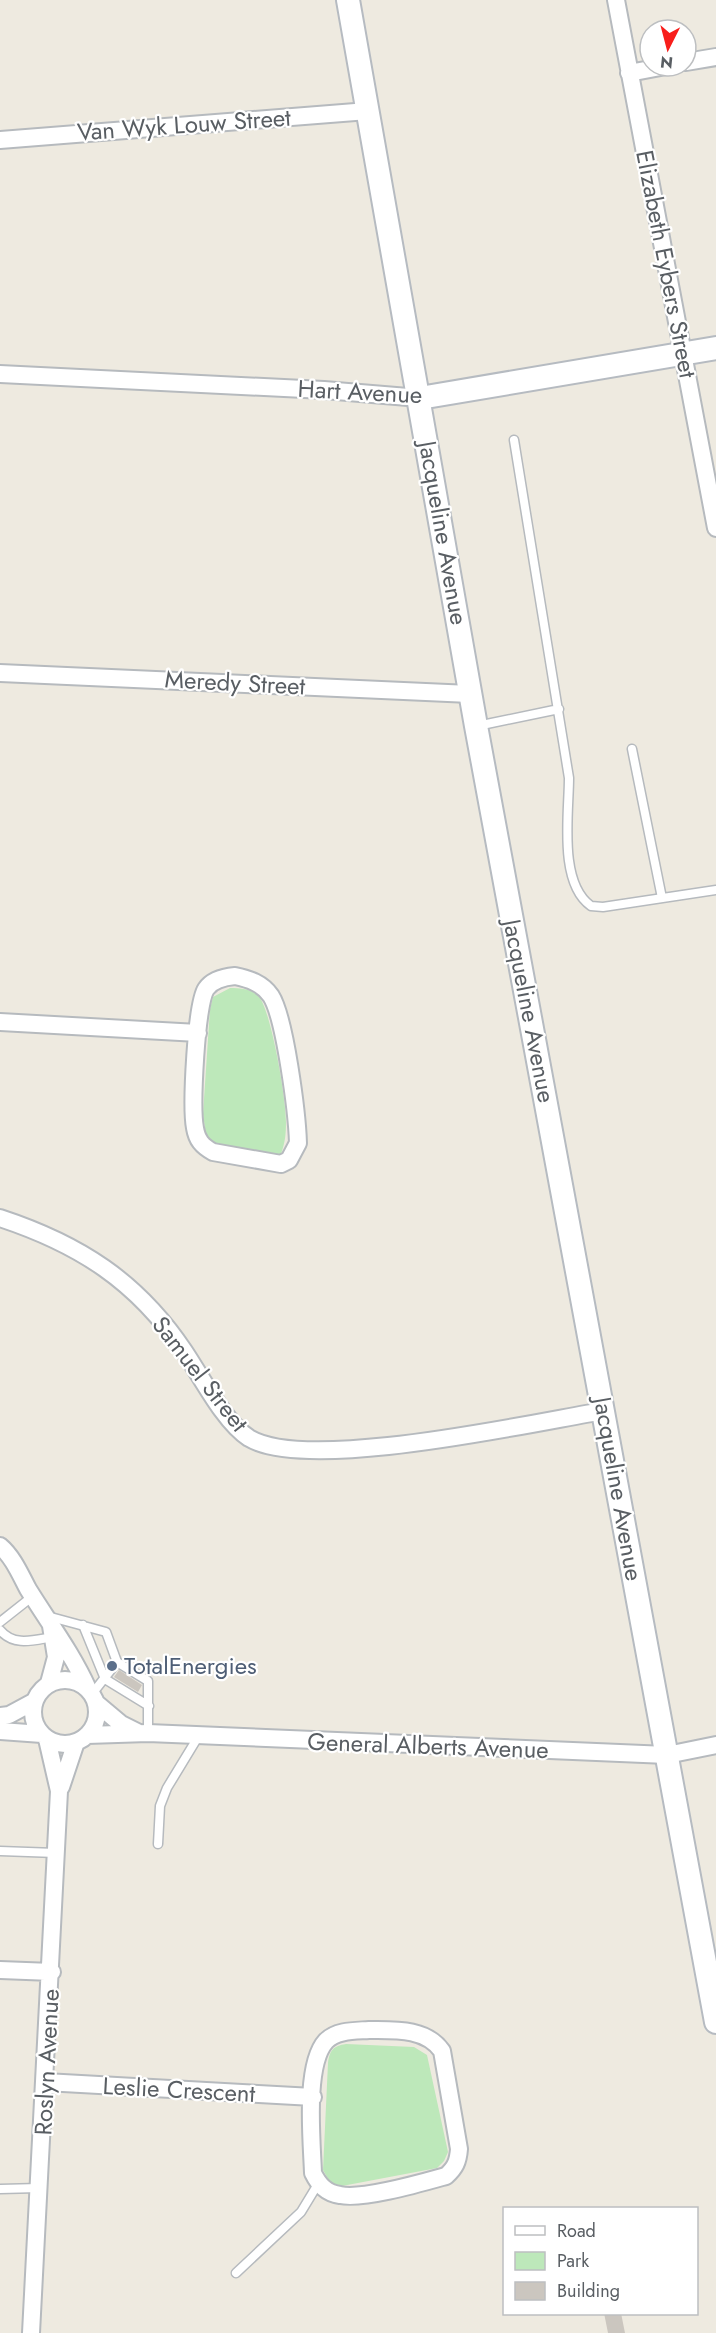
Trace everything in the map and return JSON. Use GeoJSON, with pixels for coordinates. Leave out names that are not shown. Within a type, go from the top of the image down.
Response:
{"type":"FeatureCollection","features":[{"type":"Feature","properties":{"kind":"street","name":"Jacqueline Avenue"},"geometry":{"type":"LineString","coordinates":[[348,0],[420,398],[470,694],[716,2022]]}},
{"type":"Feature","properties":{"kind":"street","name":"Elizabeth Eybers Street"},"geometry":{"type":"LineString","coordinates":[[616,0],[716,528]]}},
{"type":"Feature","properties":{"kind":"street"},"geometry":{"type":"LineString","coordinates":[[698,60],[716,57]]}},
{"type":"Feature","properties":{"kind":"street"},"geometry":{"type":"LineString","coordinates":[[629,73],[638,71]]}},
{"type":"Feature","properties":{"kind":"street","name":"Van Wyk Louw Street"},"geometry":{"type":"LineString","coordinates":[[0,140],[368,111]]}},
{"type":"Feature","properties":{"kind":"street","name":"Hart Avenue"},"geometry":{"type":"LineString","coordinates":[[0,374],[367,392],[420,398],[716,348]]}},
{"type":"Feature","properties":{"kind":"street","name":"Meredy Street"},"geometry":{"type":"LineString","coordinates":[[0,673],[470,694]]}},
{"type":"Feature","properties":{"kind":"street"},"geometry":{"type":"LineString","coordinates":[[235,976],[250,979],[270,995],[280,1022],[298,1131],[298,1143],[289,1160],[273,1165],[228,1156],[203,1147],[198,1140],[194,1119],[198,1032],[203,996],[207,987],[215,981],[235,976]]}},
{"type":"Feature","properties":{"kind":"street"},"geometry":{"type":"LineString","coordinates":[[0,1022],[198,1032]]}},
{"type":"Feature","properties":{"kind":"street","name":"Samuel Street"},"geometry":{"type":"LineString","coordinates":[[0,1218],[74,1247],[112,1273],[144,1303],[182,1347],[236,1428],[267,1446],[309,1451],[434,1440],[603,1411]]}},
{"type":"Feature","properties":{"kind":"street"},"geometry":{"type":"LineString","coordinates":[[0,1546],[11,1558],[50,1626],[71,1653],[92,1696],[94,1726],[82,1738],[59,1791]]}},
{"type":"Feature","properties":{"kind":"street"},"geometry":{"type":"LineString","coordinates":[[0,1716],[9,1715],[34,1701],[49,1683],[55,1667],[50,1626]]}},
{"type":"Feature","properties":{"kind":"street"},"geometry":{"type":"LineString","coordinates":[[49,1683],[69,1680],[92,1696],[121,1724],[144,1733]]}},
{"type":"Feature","properties":{"kind":"street"},"geometry":{"type":"LineString","coordinates":[[34,1701],[33,1718],[44,1736],[59,1791]]}},
{"type":"Feature","properties":{"kind":"street"},"geometry":{"type":"LineString","coordinates":[[0,1731],[44,1736],[62,1744],[82,1738]]}},
{"type":"Feature","properties":{"kind":"street","name":"General Alberts Avenue"},"geometry":{"type":"LineString","coordinates":[[82,1738],[144,1733],[667,1755],[716,1745]]}},
{"type":"Feature","properties":{"kind":"street","name":"Roslyn Avenue"},"geometry":{"type":"LineString","coordinates":[[31,2333],[52,1972],[59,1791]]}},
{"type":"Feature","properties":{"kind":"street"},"geometry":{"type":"LineString","coordinates":[[0,1970],[52,1972]]}},
{"type":"Feature","properties":{"kind":"street"},"geometry":{"type":"LineString","coordinates":[[369,2030],[420,2034],[435,2041],[442,2051],[459,2149],[455,2168],[446,2176],[425,2182],[341,2196],[318,2184],[313,2173],[313,2097],[318,2056],[325,2042],[333,2036],[343,2032],[369,2030]]}},
{"type":"Feature","properties":{"kind":"street","name":"Leslie Crescent"},"geometry":{"type":"LineString","coordinates":[[45,2082],[313,2097]]}},
{"type":"Feature","properties":{"kind":"lane"},"geometry":{"type":"LineString","coordinates":[[514,440],[569,778],[566,843],[577,891],[591,906],[603,907],[716,890]]}},
{"type":"Feature","properties":{"kind":"lane"},"geometry":{"type":"LineString","coordinates":[[476,726],[559,709]]}},
{"type":"Feature","properties":{"kind":"lane"},"geometry":{"type":"LineString","coordinates":[[632,749],[662,898]]}},
{"type":"Feature","properties":{"kind":"lane"},"geometry":{"type":"LineString","coordinates":[[0,1622],[33,1596]]}},
{"type":"Feature","properties":{"kind":"lane"},"geometry":{"type":"LineString","coordinates":[[83,1625],[105,1679],[149,1706]]}},
{"type":"Feature","properties":{"kind":"lane"},"geometry":{"type":"LineString","coordinates":[[0,1630],[7,1638],[15,1641],[50,1626],[83,1625],[106,1632],[117,1662],[149,1682],[149,1706],[144,1733]]}},
{"type":"Feature","properties":{"kind":"lane"},"geometry":{"type":"LineString","coordinates":[[92,1696],[117,1662]]}},
{"type":"Feature","properties":{"kind":"lane"},"geometry":{"type":"LineString","coordinates":[[158,1844],[160,1806],[167,1788],[198,1737]]}},
{"type":"Feature","properties":{"kind":"lane"},"geometry":{"type":"LineString","coordinates":[[0,1851],[57,1853]]}},
{"type":"Feature","properties":{"kind":"lane"},"geometry":{"type":"LineString","coordinates":[[236,2273],[301,2212],[318,2184]]}},
{"type":"Feature","properties":{"kind":"lane"},"geometry":{"type":"LineString","coordinates":[[0,2189],[39,2188]]}},
{"type":"Feature","properties":{"kind":"green space"},"geometry":{"type":"Polygon","coordinates":[[[230,988],[250,991],[260,998],[274,1039],[284,1095],[286,1126],[281,1154],[272,1159],[214,1146],[206,1135],[203,1114],[210,1009],[213,997],[230,988]]]}},
{"type":"Feature","properties":{"kind":"green space"},"geometry":{"type":"Polygon","coordinates":[[[346,2044],[414,2047],[427,2055],[448,2152],[444,2161],[437,2168],[342,2186],[331,2184],[323,2170],[328,2063],[333,2049],[346,2044]]]}},
{"type":"Feature","properties":{"kind":"building"},"geometry":{"type":"Polygon","coordinates":[[[119,1670],[142,1685],[138,1692],[114,1677],[119,1670]]]}},
{"type":"Feature","properties":{"kind":"building"},"geometry":{"type":"Polygon","coordinates":[[[604,2315],[621,2315],[625,2333],[608,2333],[604,2315]]]}},
{"type":"Feature","properties":{"kind":"place","name":"TotalEnergies"},"geometry":{"type":"Point","coordinates":[112,1666]}}]}
